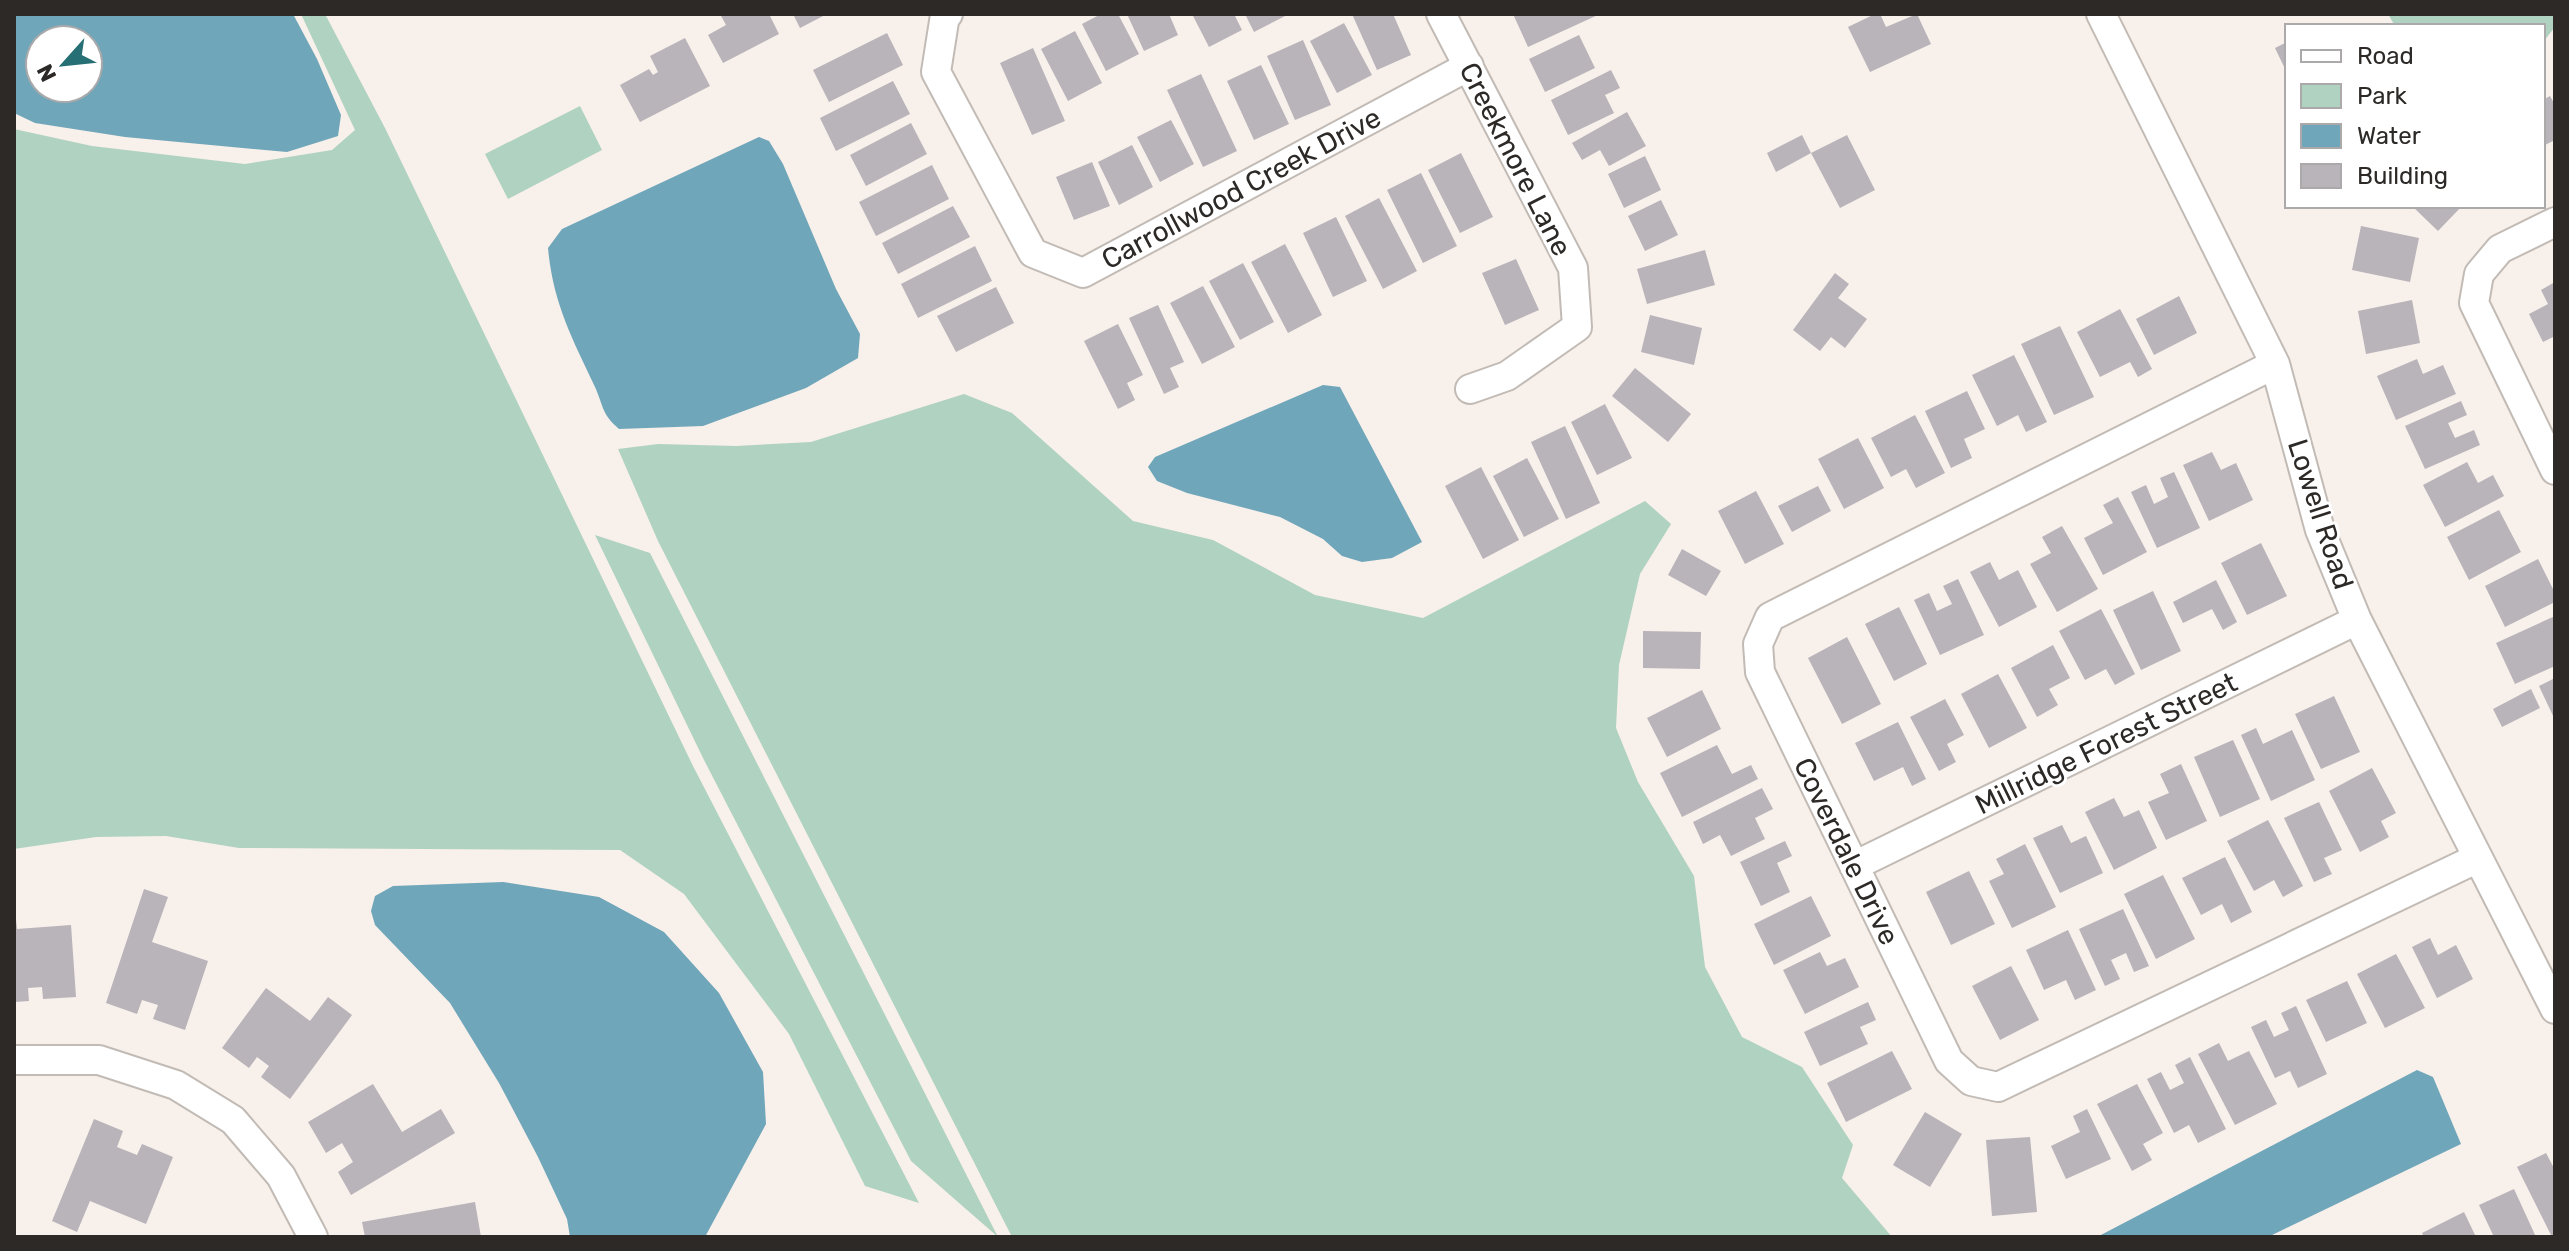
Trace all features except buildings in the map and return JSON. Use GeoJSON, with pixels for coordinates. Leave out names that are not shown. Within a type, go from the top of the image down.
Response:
{"type":"FeatureCollection","features":[{"type":"Feature","properties":{"kind":"street","name":"Carrollwood Creek Drive"},"geometry":{"type":"LineString","coordinates":[[948,14],[945,15],[936,72],[1033,253],[1083,273],[1469,66]]}},
{"type":"Feature","properties":{"kind":"street","name":"Creekmore Lane"},"geometry":{"type":"LineString","coordinates":[[1441,14],[1573,268],[1577,327],[1507,376],[1470,389]]}},
{"type":"Feature","properties":{"kind":"street","name":"Lowell Road"},"geometry":{"type":"LineString","coordinates":[[2101,14],[2275,364],[2320,530],[2357,620],[2553,998]]}},
{"type":"Feature","properties":{"kind":"street"},"geometry":{"type":"LineString","coordinates":[[2555,222],[2500,249],[2479,274],[2474,303],[2555,470]]}},
{"type":"Feature","properties":{"kind":"street","name":"Coverdale Drive"},"geometry":{"type":"LineString","coordinates":[[2275,364],[1770,617],[1758,644],[1760,672],[1949,1061],[1971,1081],[1998,1087],[2478,858]]}},
{"type":"Feature","properties":{"kind":"street","name":"Millridge Forest Street"},"geometry":{"type":"LineString","coordinates":[[1854,866],[2357,620]]}},
{"type":"Feature","properties":{"kind":"street"},"geometry":{"type":"LineString","coordinates":[[14,1060],[99,1060],[176,1085],[233,1120],[281,1176],[313,1237]]}},
{"type":"Feature","properties":{"kind":"green space"},"geometry":{"type":"Polygon","coordinates":[[[301,14],[325,14],[385,128],[693,766],[919,1203],[865,1186],[789,1034],[684,894],[620,850],[239,848],[166,836],[96,837],[14,849],[14,129],[92,146],[245,164],[332,150],[355,130],[301,14]]]}},
{"type":"Feature","properties":{"kind":"green space"},"geometry":{"type":"Polygon","coordinates":[[[2388,14],[2555,14],[2555,27],[2545,40],[2545,24],[2394,24],[2388,14]]]}},
{"type":"Feature","properties":{"kind":"green space"},"geometry":{"type":"Polygon","coordinates":[[[580,106],[602,150],[508,199],[485,154],[580,106]]]}},
{"type":"Feature","properties":{"kind":"green space"},"geometry":{"type":"Polygon","coordinates":[[[964,394],[1012,413],[1133,521],[1213,540],[1315,595],[1423,618],[1645,501],[1671,524],[1640,574],[1619,665],[1616,728],[1638,782],[1694,876],[1705,967],[1742,1037],[1802,1067],[1853,1145],[1842,1178],[1892,1237],[1012,1237],[658,541],[618,449],[658,444],[736,446],[811,442],[964,394]]]}},
{"type":"Feature","properties":{"kind":"green space"},"geometry":{"type":"Polygon","coordinates":[[[595,535],[650,553],[998,1237],[911,1161],[704,760],[595,535]]]}},
{"type":"Feature","properties":{"kind":"water"},"geometry":{"type":"Polygon","coordinates":[[[14,14],[293,14],[341,115],[338,136],[287,152],[125,137],[35,123],[14,113],[14,14]]]}},
{"type":"Feature","properties":{"kind":"water"},"geometry":{"type":"Polygon","coordinates":[[[759,137],[769,141],[783,164],[836,289],[860,334],[858,358],[806,388],[703,426],[619,429],[604,410],[565,320],[554,286],[548,248],[562,229],[759,137]]]}},
{"type":"Feature","properties":{"kind":"water"},"geometry":{"type":"Polygon","coordinates":[[[1323,385],[1340,387],[1422,542],[1392,558],[1362,562],[1342,556],[1323,539],[1280,517],[1187,493],[1157,481],[1148,467],[1155,457],[1323,385]]]}},
{"type":"Feature","properties":{"kind":"water"},"geometry":{"type":"Polygon","coordinates":[[[503,882],[599,897],[664,932],[719,993],[763,1072],[766,1124],[705,1237],[570,1237],[567,1219],[499,1083],[450,1003],[375,925],[371,911],[375,896],[393,886],[503,882]]]}},
{"type":"Feature","properties":{"kind":"water"},"geometry":{"type":"Polygon","coordinates":[[[2417,1070],[2433,1077],[2461,1144],[2268,1237],[2097,1237],[2417,1070]]]}}]}
